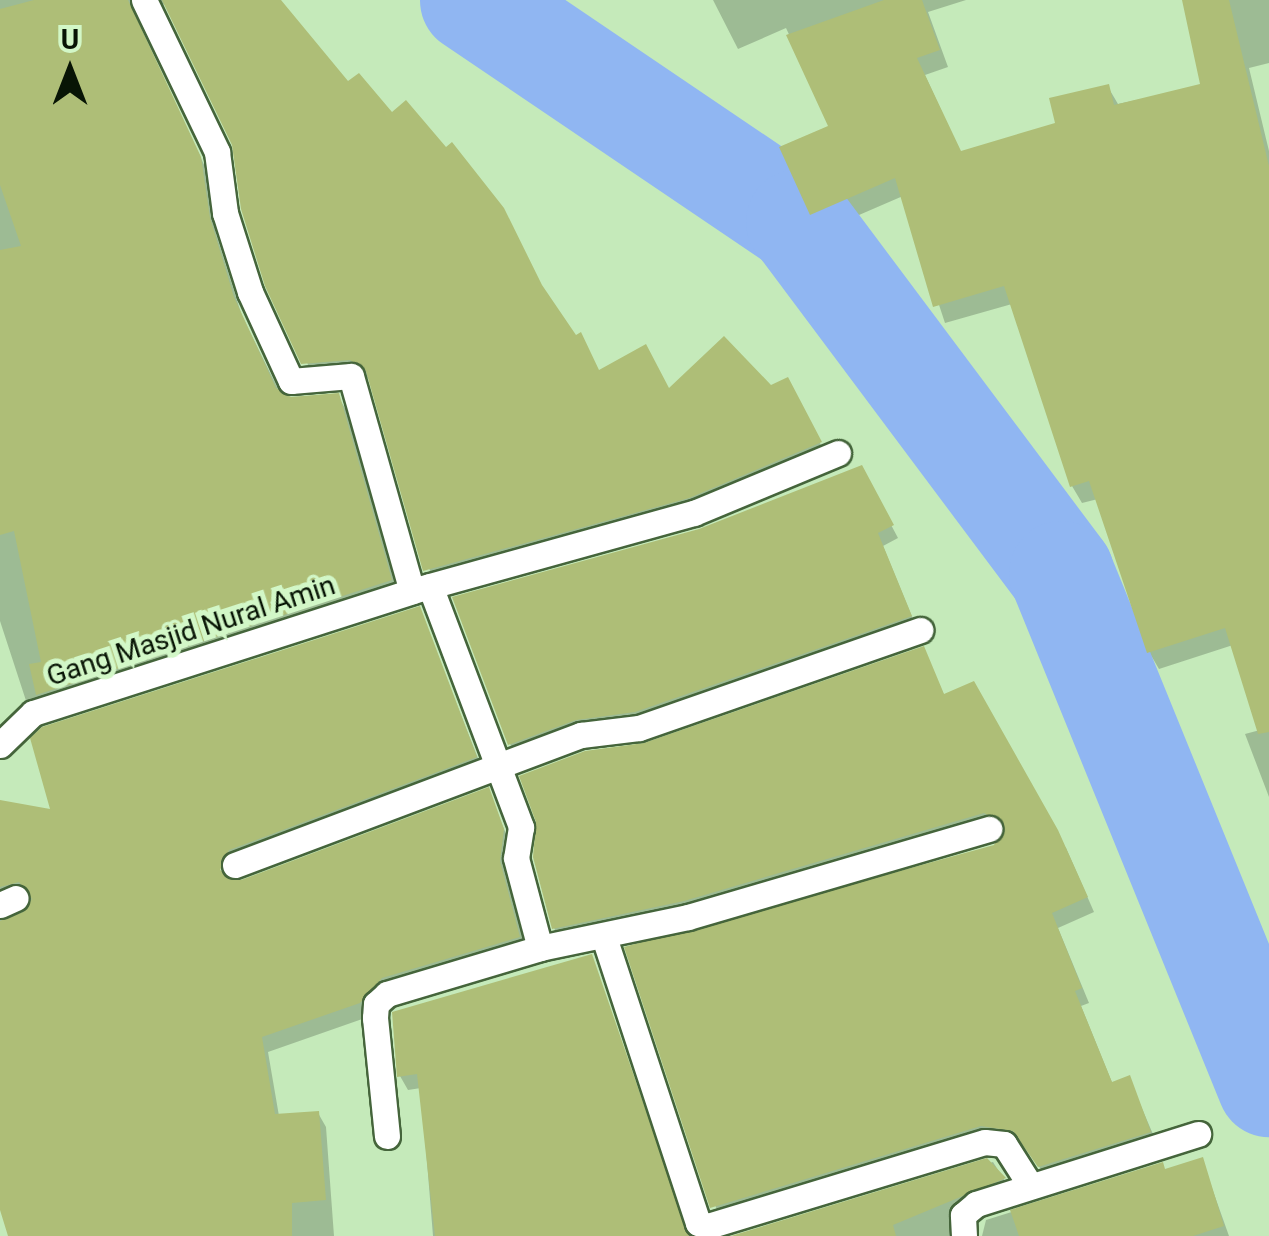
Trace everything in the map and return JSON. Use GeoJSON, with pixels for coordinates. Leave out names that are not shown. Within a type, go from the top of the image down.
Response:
{"type":"FeatureCollection","features":[{"type":"Feature","properties":{"kind":"lane"},"geometry":{"type":"LineString","coordinates":[[144,0],[217,152],[225,213],[250,292],[292,382],[351,376],[421,589],[500,767],[520,827],[516,858],[540,948]]}},
{"type":"Feature","properties":{"kind":"lane","name":"Gang Masjid Nural Amin"},"geometry":{"type":"LineString","coordinates":[[0,745],[32,714],[421,589],[694,513],[838,453]]}},
{"type":"Feature","properties":{"kind":"lane"},"geometry":{"type":"LineString","coordinates":[[235,866],[581,734],[640,728],[920,630]]}},
{"type":"Feature","properties":{"kind":"lane"},"geometry":{"type":"LineString","coordinates":[[387,1136],[376,1004],[387,994],[540,948],[604,936],[990,829]]}},
{"type":"Feature","properties":{"kind":"lane"},"geometry":{"type":"LineString","coordinates":[[604,936],[698,1223],[708,1226],[984,1142],[1004,1144],[1030,1185]]}},
{"type":"Feature","properties":{"kind":"lane"},"geometry":{"type":"LineString","coordinates":[[964,1236],[968,1208],[1198,1134]]}},
{"type":"Feature","properties":{"kind":"building"},"geometry":{"type":"Polygon","coordinates":[[[34,0],[128,0],[201,157],[210,218],[234,297],[276,388],[291,397],[339,393],[392,580],[36,695],[29,664],[41,662],[14,531],[0,535],[0,250],[21,246],[0,185],[0,9],[34,0]]]}},
{"type":"Feature","properties":{"kind":"building"},"geometry":{"type":"Polygon","coordinates":[[[162,0],[281,0],[348,81],[359,73],[392,112],[406,100],[446,147],[452,142],[504,208],[542,285],[576,335],[581,332],[599,370],[646,344],[669,388],[724,336],[771,385],[788,377],[822,442],[689,498],[423,571],[366,371],[350,360],[301,364],[265,286],[241,209],[232,145],[162,0]]]}},
{"type":"Feature","properties":{"kind":"building"},"geometry":{"type":"Polygon","coordinates":[[[884,0],[922,0],[940,50],[917,58],[961,151],[1055,123],[1049,98],[1109,84],[1114,105],[1200,84],[1182,0],[1229,0],[1269,166],[1269,732],[1258,734],[1225,628],[1147,653],[1089,481],[1070,487],[1004,286],[933,307],[895,178],[810,215],[779,147],[828,126],[786,35],[884,0]]]}},
{"type":"Feature","properties":{"kind":"building"},"geometry":{"type":"Polygon","coordinates":[[[862,465],[894,525],[878,533],[912,616],[635,712],[576,720],[508,745],[452,597],[699,529],[862,465]]]}},
{"type":"Feature","properties":{"kind":"building"},"geometry":{"type":"Polygon","coordinates":[[[420,606],[477,757],[229,850],[220,870],[241,880],[489,787],[504,829],[500,861],[520,937],[382,978],[360,1003],[262,1037],[275,1114],[319,1111],[326,1200],[292,1203],[292,1236],[8,1236],[0,1210],[0,921],[23,912],[32,899],[19,882],[0,887],[0,800],[50,809],[30,738],[42,727],[420,606]]]}},
{"type":"Feature","properties":{"kind":"building"},"geometry":{"type":"Polygon","coordinates":[[[924,646],[944,694],[974,681],[1058,830],[1088,897],[1052,913],[1082,988],[1075,991],[1112,1082],[1130,1075],[1151,1132],[1038,1167],[1013,1131],[981,1126],[710,1208],[624,947],[994,845],[1004,824],[984,813],[684,901],[552,929],[533,857],[536,822],[519,776],[585,751],[644,743],[924,646]]]}},
{"type":"Feature","properties":{"kind":"building"},"geometry":{"type":"Polygon","coordinates":[[[592,954],[689,1236],[435,1236],[417,1074],[397,1077],[392,1012],[592,954]]]}},
{"type":"Feature","properties":{"kind":"building"},"geometry":{"type":"Polygon","coordinates":[[[1203,1157],[1224,1226],[1193,1236],[1019,1236],[1010,1210],[1163,1162],[1165,1169],[1203,1157]]]}},
{"type":"Feature","properties":{"kind":"building"},"geometry":{"type":"Polygon","coordinates":[[[987,1158],[1006,1178],[893,1225],[896,1236],[731,1236],[987,1158]]]}},
{"type":"Feature","properties":{"kind":"waterway"},"geometry":{"type":"LineString","coordinates":[[472,0],[798,221],[1061,573],[1269,1084]]}}]}
